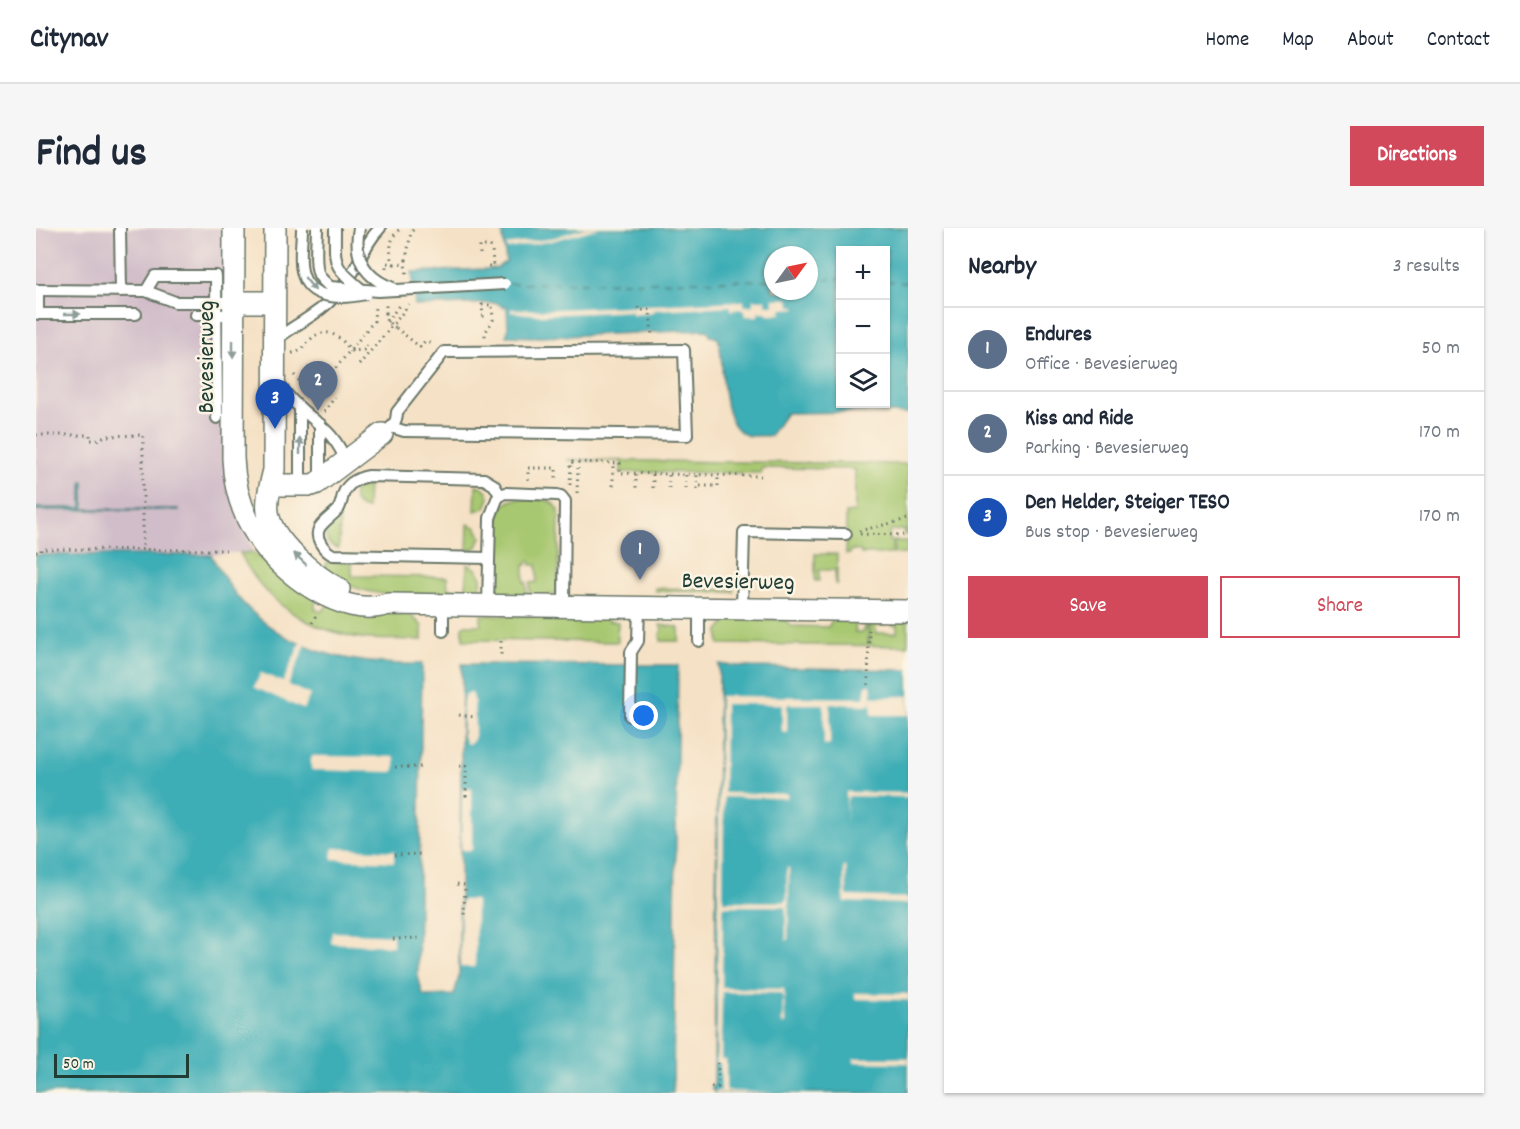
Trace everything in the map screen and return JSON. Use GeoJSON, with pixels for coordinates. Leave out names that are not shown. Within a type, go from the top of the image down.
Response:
{"type":"FeatureCollection","features":[{"type":"Feature","properties":{"kind":"street","name":"Bevesierweg"},"geometry":{"type":"LineString","coordinates":[[275,228],[274,470],[268,497],[268,514],[275,533],[306,565],[330,584],[348,594],[376,599],[388,604]]}},
{"type":"Feature","properties":{"kind":"street","name":"Bevesierweg"},"geometry":{"type":"LineString","coordinates":[[233,229],[222,306],[236,485],[245,514],[258,538],[274,558],[314,590],[345,604],[377,608],[388,604],[908,611]]}},
{"type":"Feature","properties":{"kind":"street"},"geometry":{"type":"LineString","coordinates":[[222,306],[274,302]]}},
{"type":"Feature","properties":{"kind":"street"},"geometry":{"type":"LineString","coordinates":[[236,485],[246,494],[254,495],[261,494],[271,485],[310,483],[346,462],[387,431]]}},
{"type":"Feature","properties":{"kind":"lane"},"geometry":{"type":"LineString","coordinates":[[120,228],[121,291]]}},
{"type":"Feature","properties":{"kind":"lane"},"geometry":{"type":"LineString","coordinates":[[302,228],[301,269],[304,279],[311,288],[329,297],[357,296],[378,291]]}},
{"type":"Feature","properties":{"kind":"lane"},"geometry":{"type":"LineString","coordinates":[[317,228],[316,263],[319,275],[330,286],[398,294],[505,284]]}},
{"type":"Feature","properties":{"kind":"lane"},"geometry":{"type":"LineString","coordinates":[[335,228],[337,265],[342,273],[361,290]]}},
{"type":"Feature","properties":{"kind":"lane"},"geometry":{"type":"LineString","coordinates":[[358,228],[358,254],[363,266],[370,276],[398,294]]}},
{"type":"Feature","properties":{"kind":"lane"},"geometry":{"type":"LineString","coordinates":[[275,341],[289,329],[325,306],[335,296],[353,272],[364,248],[380,228]]}},
{"type":"Feature","properties":{"kind":"lane"},"geometry":{"type":"LineString","coordinates":[[146,291],[155,276],[216,276],[222,306],[217,418]]}},
{"type":"Feature","properties":{"kind":"lane"},"geometry":{"type":"LineString","coordinates":[[136,314],[38,314],[37,290],[146,291],[175,302],[222,306]]}},
{"type":"Feature","properties":{"kind":"lane"},"geometry":{"type":"LineString","coordinates":[[196,315],[222,306]]}},
{"type":"Feature","properties":{"kind":"lane"},"geometry":{"type":"LineString","coordinates":[[684,350],[687,435],[387,431],[397,417],[397,412],[444,352],[684,350]]}},
{"type":"Feature","properties":{"kind":"lane"},"geometry":{"type":"LineString","coordinates":[[274,379],[284,392],[320,424],[338,444],[346,462]]}},
{"type":"Feature","properties":{"kind":"lane"},"geometry":{"type":"LineString","coordinates":[[300,408],[310,483]]}},
{"type":"Feature","properties":{"kind":"lane"},"geometry":{"type":"LineString","coordinates":[[310,483],[320,424]]}},
{"type":"Feature","properties":{"kind":"lane"},"geometry":{"type":"LineString","coordinates":[[489,558],[333,555],[328,553],[321,544],[318,533],[323,522],[338,509],[348,486],[362,477],[484,479],[494,484],[501,495]]}},
{"type":"Feature","properties":{"kind":"lane"},"geometry":{"type":"LineString","coordinates":[[488,605],[490,518],[497,499],[501,495],[528,493],[561,496],[564,499],[564,606]]}},
{"type":"Feature","properties":{"kind":"lane"},"geometry":{"type":"LineString","coordinates":[[742,609],[744,532],[846,534]]}},
{"type":"Feature","properties":{"kind":"lane"},"geometry":{"type":"LineString","coordinates":[[443,605],[443,631]]}},
{"type":"Feature","properties":{"kind":"lane"},"geometry":{"type":"LineString","coordinates":[[630,716],[631,652],[638,641],[639,607]]}},
{"type":"Feature","properties":{"kind":"lane"},"geometry":{"type":"LineString","coordinates":[[699,609],[699,641]]}},
{"type":"Feature","properties":{"kind":"path"},"geometry":{"type":"LineString","coordinates":[[391,259],[391,240],[401,228]]}},
{"type":"Feature","properties":{"kind":"path"},"geometry":{"type":"LineString","coordinates":[[394,264],[406,262],[411,232],[415,228]]}},
{"type":"Feature","properties":{"kind":"path"},"geometry":{"type":"LineString","coordinates":[[480,254],[480,246],[492,248],[493,266],[486,266]]}},
{"type":"Feature","properties":{"kind":"path"},"geometry":{"type":"LineString","coordinates":[[389,323],[400,305],[398,294]]}},
{"type":"Feature","properties":{"kind":"path"},"geometry":{"type":"LineString","coordinates":[[359,365],[410,302]]}},
{"type":"Feature","properties":{"kind":"path"},"geometry":{"type":"LineString","coordinates":[[386,303],[389,323],[417,345]]}},
{"type":"Feature","properties":{"kind":"path"},"geometry":{"type":"LineString","coordinates":[[482,316],[482,305],[492,305],[493,320],[485,337]]}},
{"type":"Feature","properties":{"kind":"path"},"geometry":{"type":"LineString","coordinates":[[314,396],[375,319],[375,306]]}},
{"type":"Feature","properties":{"kind":"path"},"geometry":{"type":"LineString","coordinates":[[639,307],[639,310],[650,310],[652,335]]}},
{"type":"Feature","properties":{"kind":"path"},"geometry":{"type":"LineString","coordinates":[[351,351],[364,350],[367,345]]}},
{"type":"Feature","properties":{"kind":"path"},"geometry":{"type":"LineString","coordinates":[[36,435],[90,435],[90,440],[97,440],[105,436],[143,435],[143,549]]}},
{"type":"Feature","properties":{"kind":"path"},"geometry":{"type":"LineString","coordinates":[[570,488],[571,462],[620,463],[620,473],[761,476]]}},
{"type":"Feature","properties":{"kind":"path"},"geometry":{"type":"LineString","coordinates":[[613,463],[613,486]]}},
{"type":"Feature","properties":{"kind":"path"},"geometry":{"type":"LineString","coordinates":[[528,493],[528,468],[556,468],[555,495]]}},
{"type":"Feature","properties":{"kind":"path"},"geometry":{"type":"LineString","coordinates":[[636,474],[636,488]]}},
{"type":"Feature","properties":{"kind":"path"},"geometry":{"type":"LineString","coordinates":[[653,474],[653,488]]}},
{"type":"Feature","properties":{"kind":"path"},"geometry":{"type":"LineString","coordinates":[[669,474],[669,488]]}},
{"type":"Feature","properties":{"kind":"path"},"geometry":{"type":"LineString","coordinates":[[686,475],[686,488]]}},
{"type":"Feature","properties":{"kind":"path"},"geometry":{"type":"LineString","coordinates":[[697,475],[699,487],[718,486],[718,475]]}},
{"type":"Feature","properties":{"kind":"path"},"geometry":{"type":"LineString","coordinates":[[846,534],[908,519]]}},
{"type":"Feature","properties":{"kind":"path"},"geometry":{"type":"LineString","coordinates":[[846,534],[903,535]]}},
{"type":"Feature","properties":{"kind":"path"},"geometry":{"type":"LineString","coordinates":[[36,552],[41,552],[41,549],[226,550]]}},
{"type":"Feature","properties":{"kind":"path"},"geometry":{"type":"LineString","coordinates":[[312,624],[318,611]]}},
{"type":"Feature","properties":{"kind":"path"},"geometry":{"type":"LineString","coordinates":[[868,685],[869,634]]}},
{"type":"Feature","properties":{"kind":"path"},"geometry":{"type":"LineString","coordinates":[[501,641],[501,658]]}},
{"type":"Feature","properties":{"kind":"path"},"geometry":{"type":"LineString","coordinates":[[459,715],[474,717]]}},
{"type":"Feature","properties":{"kind":"path"},"geometry":{"type":"LineString","coordinates":[[459,766],[466,766],[466,798]]}},
{"type":"Feature","properties":{"kind":"path"},"geometry":{"type":"LineString","coordinates":[[395,767],[423,767]]}},
{"type":"Feature","properties":{"kind":"path"},"geometry":{"type":"LineString","coordinates":[[394,855],[422,855]]}},
{"type":"Feature","properties":{"kind":"path"},"geometry":{"type":"LineString","coordinates":[[457,884],[465,885],[464,915]]}},
{"type":"Feature","properties":{"kind":"path"},"geometry":{"type":"LineString","coordinates":[[393,939],[421,938]]}},
{"type":"Feature","properties":{"kind":"path"},"geometry":{"type":"LineString","coordinates":[[711,1087],[718,1088],[718,1063]]}},
{"type":"Feature","properties":{"kind":"shaded area"},"geometry":{"type":"Polygon","coordinates":[[[36,228],[228,228],[236,508],[254,553],[36,555],[36,228]]]}},
{"type":"Feature","properties":{"kind":"green space"},"geometry":{"type":"Polygon","coordinates":[[[567,460],[908,464],[907,535],[904,535],[904,530],[890,531],[889,541],[892,541],[892,554],[861,554],[861,551],[851,550],[850,554],[846,554],[846,513],[855,512],[855,469],[761,468],[761,473],[621,472],[621,461],[567,460]]]}},
{"type":"Feature","properties":{"kind":"green space"},"geometry":{"type":"Polygon","coordinates":[[[368,482],[367,509],[357,504],[354,496],[357,487],[368,482]]]}},
{"type":"Feature","properties":{"kind":"green space"},"geometry":{"type":"Polygon","coordinates":[[[476,485],[485,489],[489,498],[485,508],[475,511],[476,485]]]}},
{"type":"Feature","properties":{"kind":"green space"},"geometry":{"type":"Polygon","coordinates":[[[516,499],[546,500],[559,510],[558,591],[555,595],[530,596],[530,583],[537,582],[537,565],[531,565],[530,561],[524,565],[527,596],[503,596],[496,589],[498,516],[504,505],[516,499]]]}},
{"type":"Feature","properties":{"kind":"green space"},"geometry":{"type":"Polygon","coordinates":[[[334,522],[340,522],[339,548],[330,544],[326,537],[327,529],[334,522]]]}},
{"type":"Feature","properties":{"kind":"green space"},"geometry":{"type":"Polygon","coordinates":[[[468,524],[477,528],[481,537],[477,547],[467,551],[468,524]]]}},
{"type":"Feature","properties":{"kind":"green space"},"geometry":{"type":"Polygon","coordinates":[[[894,541],[908,541],[908,554],[894,554],[894,541]]]}},
{"type":"Feature","properties":{"kind":"green space"},"geometry":{"type":"Polygon","coordinates":[[[263,552],[316,598],[315,609],[321,612],[329,604],[411,615],[422,626],[422,640],[370,639],[349,636],[310,623],[293,613],[263,588],[240,553],[254,553],[257,557],[263,552]]]}},
{"type":"Feature","properties":{"kind":"green space"},"geometry":{"type":"Polygon","coordinates":[[[815,554],[837,554],[837,584],[835,584],[835,570],[819,570],[819,581],[815,581],[815,554]]]}},
{"type":"Feature","properties":{"kind":"green space"},"geometry":{"type":"Polygon","coordinates":[[[328,562],[352,562],[352,576],[447,577],[448,589],[466,589],[467,564],[473,566],[480,574],[481,583],[479,588],[470,595],[375,593],[351,586],[322,570],[328,562]]]}},
{"type":"Feature","properties":{"kind":"green space"},"geometry":{"type":"Polygon","coordinates":[[[655,588],[734,590],[734,592],[655,591],[655,588]]]}},
{"type":"Feature","properties":{"kind":"green space"},"geometry":{"type":"Polygon","coordinates":[[[481,615],[608,617],[608,621],[618,622],[618,642],[463,640],[463,627],[481,625],[481,615]]]}},
{"type":"Feature","properties":{"kind":"green space"},"geometry":{"type":"Polygon","coordinates":[[[731,618],[784,619],[791,626],[828,627],[833,619],[868,620],[868,627],[864,627],[863,623],[856,623],[855,632],[863,633],[863,629],[868,629],[868,643],[870,643],[871,620],[885,620],[885,625],[876,625],[876,633],[897,633],[897,626],[892,625],[892,621],[908,621],[908,646],[719,644],[719,630],[731,618]]]}},
{"type":"Feature","properties":{"kind":"green space"},"geometry":{"type":"Polygon","coordinates":[[[660,625],[677,627],[679,641],[661,641],[660,625]]]}},
{"type":"Feature","properties":{"kind":"water"},"geometry":{"type":"Polygon","coordinates":[[[502,228],[908,228],[908,414],[786,413],[770,436],[748,436],[737,428],[731,418],[724,391],[718,338],[710,336],[706,330],[540,337],[506,336],[507,307],[504,308],[497,303],[415,306],[412,272],[497,268],[506,262],[502,228]]]}},
{"type":"Feature","properties":{"kind":"water"},"geometry":{"type":"Polygon","coordinates":[[[82,482],[84,482],[84,509],[179,510],[36,510],[36,508],[82,508],[82,482]]]}},
{"type":"Feature","properties":{"kind":"water"},"geometry":{"type":"Polygon","coordinates":[[[36,555],[211,555],[239,599],[270,626],[289,638],[310,648],[353,660],[422,664],[418,976],[425,996],[454,995],[459,976],[462,664],[678,665],[673,1093],[36,1093],[36,555]]]}},
{"type":"Feature","properties":{"kind":"water"},"geometry":{"type":"Polygon","coordinates":[[[719,664],[750,667],[908,670],[908,1093],[714,1093],[712,1090],[712,1085],[714,1085],[719,664]]]}},
{"type":"Feature","properties":{"kind":"pier"},"geometry":{"type":"Polygon","coordinates":[[[585,228],[599,228],[551,241],[507,249],[506,245],[549,239],[585,228]]]}},
{"type":"Feature","properties":{"kind":"pier"},"geometry":{"type":"Polygon","coordinates":[[[753,300],[765,300],[765,305],[773,305],[773,300],[789,300],[790,306],[797,308],[781,309],[781,314],[758,312],[758,316],[745,316],[744,309],[731,310],[731,306],[653,310],[653,313],[632,315],[632,311],[539,315],[511,312],[511,309],[540,310],[744,301],[744,306],[753,305],[753,300]]]}},
{"type":"Feature","properties":{"kind":"pier"},"geometry":{"type":"Polygon","coordinates":[[[301,642],[306,644],[288,685],[310,695],[303,709],[254,687],[261,673],[283,682],[301,642]]]}},
{"type":"Feature","properties":{"kind":"pier"},"geometry":{"type":"Polygon","coordinates":[[[866,685],[871,685],[872,697],[908,696],[908,715],[872,715],[871,698],[870,705],[830,704],[830,745],[824,745],[824,704],[787,704],[787,733],[782,732],[782,704],[725,704],[724,793],[787,794],[787,798],[724,797],[723,901],[785,902],[787,868],[789,868],[788,940],[786,940],[785,906],[723,906],[722,988],[784,989],[785,1024],[782,1024],[783,998],[781,993],[722,992],[721,1059],[726,1059],[726,1091],[777,1093],[715,1093],[715,1091],[721,1091],[720,1063],[716,1063],[720,696],[864,698],[866,685]]]}},
{"type":"Feature","properties":{"kind":"pier"},"geometry":{"type":"Polygon","coordinates":[[[468,693],[472,693],[474,699],[475,736],[468,744],[463,736],[463,701],[468,693]]]}},
{"type":"Feature","properties":{"kind":"pier"},"geometry":{"type":"Polygon","coordinates":[[[313,756],[393,757],[395,770],[392,772],[312,770],[311,758],[313,756]]]}},
{"type":"Feature","properties":{"kind":"pier"},"geometry":{"type":"Polygon","coordinates":[[[462,788],[472,788],[471,850],[461,848],[462,788]]]}},
{"type":"Feature","properties":{"kind":"pier"},"geometry":{"type":"Polygon","coordinates":[[[846,792],[908,793],[908,797],[849,796],[847,825],[846,792]]]}},
{"type":"Feature","properties":{"kind":"pier"},"geometry":{"type":"Polygon","coordinates":[[[333,848],[394,851],[394,862],[332,859],[333,848]]]}},
{"type":"Feature","properties":{"kind":"pier"},"geometry":{"type":"Polygon","coordinates":[[[844,867],[846,867],[847,896],[908,898],[908,904],[844,902],[844,867]]]}},
{"type":"Feature","properties":{"kind":"pier"},"geometry":{"type":"Polygon","coordinates":[[[462,900],[475,900],[476,902],[475,966],[473,967],[461,967],[460,965],[462,900]]]}},
{"type":"Feature","properties":{"kind":"pier"},"geometry":{"type":"Polygon","coordinates":[[[332,932],[393,935],[393,946],[331,943],[332,932]]]}},
{"type":"Feature","properties":{"kind":"pier"},"geometry":{"type":"Polygon","coordinates":[[[855,993],[908,994],[908,1000],[855,999],[855,993]]]}},
{"type":"Feature","properties":{"kind":"pier"},"geometry":{"type":"Polygon","coordinates":[[[854,1058],[908,1058],[908,1063],[854,1062],[854,1058]]]}},
{"type":"Feature","properties":{"kind":"ferry route"},"geometry":{"type":"LineString","coordinates":[[818,280],[836,279]]}},
{"type":"Feature","properties":{"kind":"ferry route"},"geometry":{"type":"LineString","coordinates":[[509,284],[764,280]]}},
{"type":"Feature","properties":{"kind":"ferry route"},"geometry":{"type":"LineString","coordinates":[[890,281],[908,283]]}},
{"type":"Feature","properties":{"kind":"place","name":"Kiss and Ride"},"geometry":{"type":"Point","coordinates":[318,411]}},
{"type":"Feature","properties":{"kind":"place","name":"Den Helder, Steiger TESO"},"geometry":{"type":"Point","coordinates":[275,429]}},
{"type":"Feature","properties":{"kind":"place","name":"Endures"},"geometry":{"type":"Point","coordinates":[640,580]}}]}
